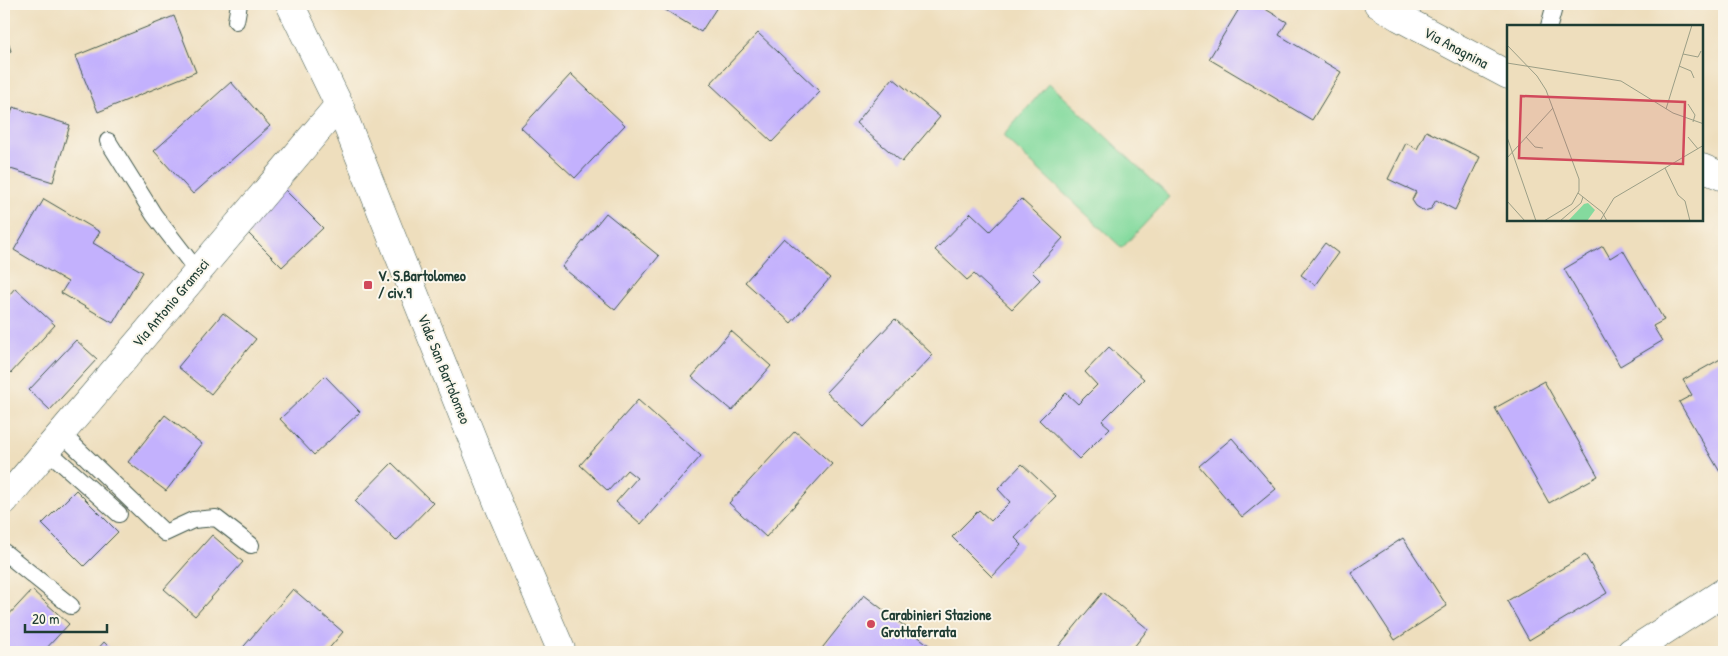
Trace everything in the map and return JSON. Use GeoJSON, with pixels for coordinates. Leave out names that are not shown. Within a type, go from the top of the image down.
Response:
{"type":"FeatureCollection","features":[{"type":"Feature","properties":{"kind":"main road","name":"Viale San Bartolomeo"},"geometry":{"type":"LineString","coordinates":[[290,4],[339,105],[500,508],[562,652]]}},
{"type":"Feature","properties":{"kind":"main road","name":"Via Anagnina"},"geometry":{"type":"LineString","coordinates":[[1378,4],[1507,75]]}},
{"type":"Feature","properties":{"kind":"main road","name":"Via Antonio Gramsci"},"geometry":{"type":"LineString","coordinates":[[4,501],[339,105]]}},
{"type":"Feature","properties":{"kind":"main road"},"geometry":{"type":"LineString","coordinates":[[1703,168],[1724,176]]}},
{"type":"Feature","properties":{"kind":"main road"},"geometry":{"type":"LineString","coordinates":[[1631,652],[1724,592]]}},
{"type":"Feature","properties":{"kind":"lane"},"geometry":{"type":"LineString","coordinates":[[236,21],[239,4]]}},
{"type":"Feature","properties":{"kind":"lane"},"geometry":{"type":"LineString","coordinates":[[1550,25],[1555,4]]}},
{"type":"Feature","properties":{"kind":"lane"},"geometry":{"type":"LineString","coordinates":[[108,142],[154,215],[198,272]]}},
{"type":"Feature","properties":{"kind":"lane"},"geometry":{"type":"LineString","coordinates":[[54,442],[119,514]]}},
{"type":"Feature","properties":{"kind":"lane"},"geometry":{"type":"LineString","coordinates":[[54,442],[164,533],[193,520],[216,518],[251,545]]}},
{"type":"Feature","properties":{"kind":"lane"},"geometry":{"type":"LineString","coordinates":[[4,552],[71,606]]}},
{"type":"Feature","properties":{"kind":"green space"},"geometry":{"type":"Polygon","coordinates":[[[1049,83],[1170,197],[1122,248],[1003,136],[1049,83]]]}},
{"type":"Feature","properties":{"kind":"building"},"geometry":{"type":"Polygon","coordinates":[[[660,4],[719,4],[701,32],[659,6],[660,4]]]}},
{"type":"Feature","properties":{"kind":"building"},"geometry":{"type":"Polygon","coordinates":[[[1242,4],[1257,4],[1287,22],[1279,35],[1341,72],[1312,120],[1209,59],[1242,4]]]}},
{"type":"Feature","properties":{"kind":"building"},"geometry":{"type":"Polygon","coordinates":[[[174,16],[196,72],[98,112],[75,56],[174,16]]]}},
{"type":"Feature","properties":{"kind":"building"},"geometry":{"type":"Polygon","coordinates":[[[4,30],[11,51],[4,54],[4,30]]]}},
{"type":"Feature","properties":{"kind":"building"},"geometry":{"type":"Polygon","coordinates":[[[758,33],[820,92],[772,142],[710,84],[758,33]]]}},
{"type":"Feature","properties":{"kind":"building"},"geometry":{"type":"Polygon","coordinates":[[[571,74],[625,125],[575,178],[521,128],[571,74]]]}},
{"type":"Feature","properties":{"kind":"building"},"geometry":{"type":"Polygon","coordinates":[[[893,78],[940,117],[902,162],[856,123],[893,78]]]}},
{"type":"Feature","properties":{"kind":"building"},"geometry":{"type":"Polygon","coordinates":[[[231,82],[270,126],[193,194],[154,151],[231,82]]]}},
{"type":"Feature","properties":{"kind":"building"},"geometry":{"type":"Polygon","coordinates":[[[13,107],[70,125],[53,182],[4,167],[4,118],[9,120],[13,107]]]}},
{"type":"Feature","properties":{"kind":"building"},"geometry":{"type":"Polygon","coordinates":[[[1426,131],[1480,157],[1455,210],[1436,200],[1431,209],[1424,211],[1416,206],[1412,200],[1416,192],[1388,179],[1406,143],[1417,149],[1426,131]]]}},
{"type":"Feature","properties":{"kind":"building"},"geometry":{"type":"Polygon","coordinates":[[[283,188],[323,228],[282,267],[242,227],[283,188]]]}},
{"type":"Feature","properties":{"kind":"building"},"geometry":{"type":"Polygon","coordinates":[[[44,199],[100,232],[93,243],[143,272],[113,323],[61,293],[68,282],[14,250],[44,199]]]}},
{"type":"Feature","properties":{"kind":"building"},"geometry":{"type":"Polygon","coordinates":[[[1021,199],[1063,238],[1032,272],[1040,280],[1012,309],[974,274],[967,280],[935,250],[971,213],[990,231],[1021,199]]]}},
{"type":"Feature","properties":{"kind":"building"},"geometry":{"type":"Polygon","coordinates":[[[606,213],[659,256],[615,310],[562,267],[606,213]]]}},
{"type":"Feature","properties":{"kind":"building"},"geometry":{"type":"Polygon","coordinates":[[[784,238],[830,278],[791,323],[745,282],[784,238]]]}},
{"type":"Feature","properties":{"kind":"building"},"geometry":{"type":"Polygon","coordinates":[[[1325,243],[1338,253],[1315,285],[1301,275],[1325,243]]]}},
{"type":"Feature","properties":{"kind":"building"},"geometry":{"type":"Polygon","coordinates":[[[1603,246],[1610,258],[1623,250],[1664,320],[1653,326],[1662,341],[1620,366],[1564,269],[1603,246]]]}},
{"type":"Feature","properties":{"kind":"building"},"geometry":{"type":"Polygon","coordinates":[[[15,288],[55,325],[11,373],[4,366],[4,301],[15,288]]]}},
{"type":"Feature","properties":{"kind":"building"},"geometry":{"type":"Polygon","coordinates":[[[223,313],[256,339],[211,394],[178,367],[223,313]]]}},
{"type":"Feature","properties":{"kind":"building"},"geometry":{"type":"Polygon","coordinates":[[[895,319],[933,355],[864,427],[826,392],[895,319]]]}},
{"type":"Feature","properties":{"kind":"building"},"geometry":{"type":"Polygon","coordinates":[[[731,331],[771,366],[732,411],[692,377],[731,331]]]}},
{"type":"Feature","properties":{"kind":"building"},"geometry":{"type":"Polygon","coordinates":[[[76,340],[97,359],[50,410],[29,390],[76,340]]]}},
{"type":"Feature","properties":{"kind":"building"},"geometry":{"type":"Polygon","coordinates":[[[1109,347],[1144,379],[1102,421],[1110,428],[1079,459],[1039,420],[1066,393],[1078,404],[1097,385],[1085,372],[1109,347]]]}},
{"type":"Feature","properties":{"kind":"building"},"geometry":{"type":"Polygon","coordinates":[[[1724,357],[1724,470],[1720,472],[1679,402],[1692,395],[1683,380],[1724,357]]]}},
{"type":"Feature","properties":{"kind":"building"},"geometry":{"type":"Polygon","coordinates":[[[325,376],[360,412],[314,455],[280,419],[325,376]]]}},
{"type":"Feature","properties":{"kind":"building"},"geometry":{"type":"Polygon","coordinates":[[[1544,381],[1598,476],[1549,503],[1495,408],[1544,381]]]}},
{"type":"Feature","properties":{"kind":"building"},"geometry":{"type":"Polygon","coordinates":[[[638,400],[701,456],[641,524],[616,502],[637,478],[627,470],[608,491],[580,465],[638,400]]]}},
{"type":"Feature","properties":{"kind":"building"},"geometry":{"type":"Polygon","coordinates":[[[165,415],[202,444],[166,491],[128,462],[165,415]]]}},
{"type":"Feature","properties":{"kind":"building"},"geometry":{"type":"Polygon","coordinates":[[[795,431],[832,464],[766,537],[729,503],[795,431]]]}},
{"type":"Feature","properties":{"kind":"building"},"geometry":{"type":"Polygon","coordinates":[[[1232,438],[1276,489],[1242,517],[1199,466],[1232,438]]]}},
{"type":"Feature","properties":{"kind":"building"},"geometry":{"type":"Polygon","coordinates":[[[392,463],[433,503],[396,541],[355,501],[392,463]]]}},
{"type":"Feature","properties":{"kind":"building"},"geometry":{"type":"Polygon","coordinates":[[[1022,464],[1056,496],[1015,538],[1022,545],[992,577],[952,537],[979,510],[991,521],[1010,502],[998,489],[1022,464]]]}},
{"type":"Feature","properties":{"kind":"building"},"geometry":{"type":"Polygon","coordinates":[[[76,490],[118,532],[84,566],[42,524],[76,490]]]}},
{"type":"Feature","properties":{"kind":"building"},"geometry":{"type":"Polygon","coordinates":[[[212,535],[243,562],[195,616],[164,589],[212,535]]]}},
{"type":"Feature","properties":{"kind":"building"},"geometry":{"type":"Polygon","coordinates":[[[1403,538],[1447,606],[1395,640],[1351,572],[1403,538]]]}},
{"type":"Feature","properties":{"kind":"building"},"geometry":{"type":"Polygon","coordinates":[[[1585,555],[1607,593],[1529,640],[1507,601],[1585,555]]]}},
{"type":"Feature","properties":{"kind":"building"},"geometry":{"type":"Polygon","coordinates":[[[293,589],[343,632],[326,652],[239,652],[293,589]]]}},
{"type":"Feature","properties":{"kind":"building"},"geometry":{"type":"Polygon","coordinates":[[[32,590],[69,624],[43,652],[5,652],[4,620],[32,590]]]}},
{"type":"Feature","properties":{"kind":"building"},"geometry":{"type":"Polygon","coordinates":[[[1103,592],[1148,629],[1130,652],[1054,652],[1103,592]]]}},
{"type":"Feature","properties":{"kind":"building","name":"Carabinieri Stazione Grottaferrata"},"geometry":{"type":"Polygon","coordinates":[[[864,595],[938,652],[819,652],[864,595]]]}},
{"type":"Feature","properties":{"kind":"building"},"geometry":{"type":"Polygon","coordinates":[[[104,642],[114,652],[95,652],[104,642]]]}},
{"type":"Feature","properties":{"kind":"place","name":"V. S.Bartolomeo / civ.9"},"geometry":{"type":"Point","coordinates":[368,285]}},
{"type":"Feature","properties":{"kind":"place","name":"Carabinieri Stazione Grottaferrata"},"geometry":{"type":"Point","coordinates":[871,624]}}]}
